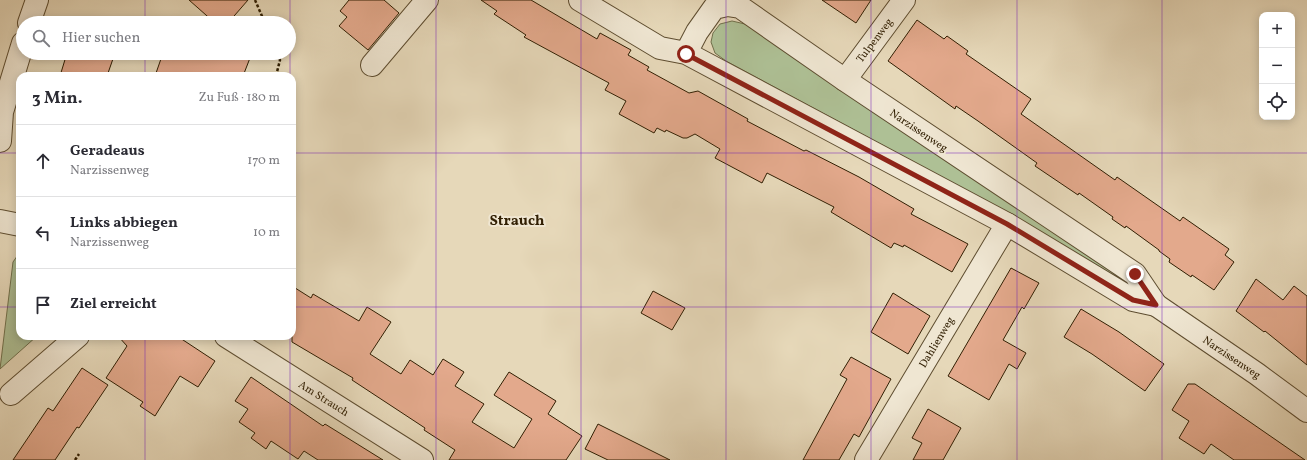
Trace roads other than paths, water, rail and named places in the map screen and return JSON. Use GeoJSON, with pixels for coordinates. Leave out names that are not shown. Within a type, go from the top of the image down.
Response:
{"type":"FeatureCollection","features":[{"type":"Feature","properties":{"kind":"street"},"geometry":{"type":"LineString","coordinates":[[31,16],[37,0]]}},
{"type":"Feature","properties":{"kind":"street"},"geometry":{"type":"LineString","coordinates":[[372,65],[427,0]]}},
{"type":"Feature","properties":{"kind":"street","name":"Narzissenweg"},"geometry":{"type":"LineString","coordinates":[[580,0],[660,48],[686,54],[1007,224],[1133,300],[1156,305]]}},
{"type":"Feature","properties":{"kind":"street","name":"Tulpenweg"},"geometry":{"type":"LineString","coordinates":[[845,80],[904,0]]}},
{"type":"Feature","properties":{"kind":"street","name":"Narzissenweg"},"geometry":{"type":"LineString","coordinates":[[686,54],[697,32],[714,8],[727,5],[740,7],[845,80],[1135,274],[1156,305],[1257,374],[1307,411]]}},
{"type":"Feature","properties":{"kind":"street"},"geometry":{"type":"LineString","coordinates":[[0,141],[1,112],[18,60]]}},
{"type":"Feature","properties":{"kind":"street"},"geometry":{"type":"LineString","coordinates":[[0,221],[16,225]]}},
{"type":"Feature","properties":{"kind":"street","name":"Dahlienweg"},"geometry":{"type":"LineString","coordinates":[[866,460],[1007,224]]}},
{"type":"Feature","properties":{"kind":"street"},"geometry":{"type":"LineString","coordinates":[[11,394],[73,340]]}},
{"type":"Feature","properties":{"kind":"street","name":"Am Strauch"},"geometry":{"type":"LineString","coordinates":[[232,340],[422,460]]}},
{"type":"Feature","properties":{"kind":"district","name":"Strauch"},"geometry":{"type":"Point","coordinates":[517,220]}}]}
